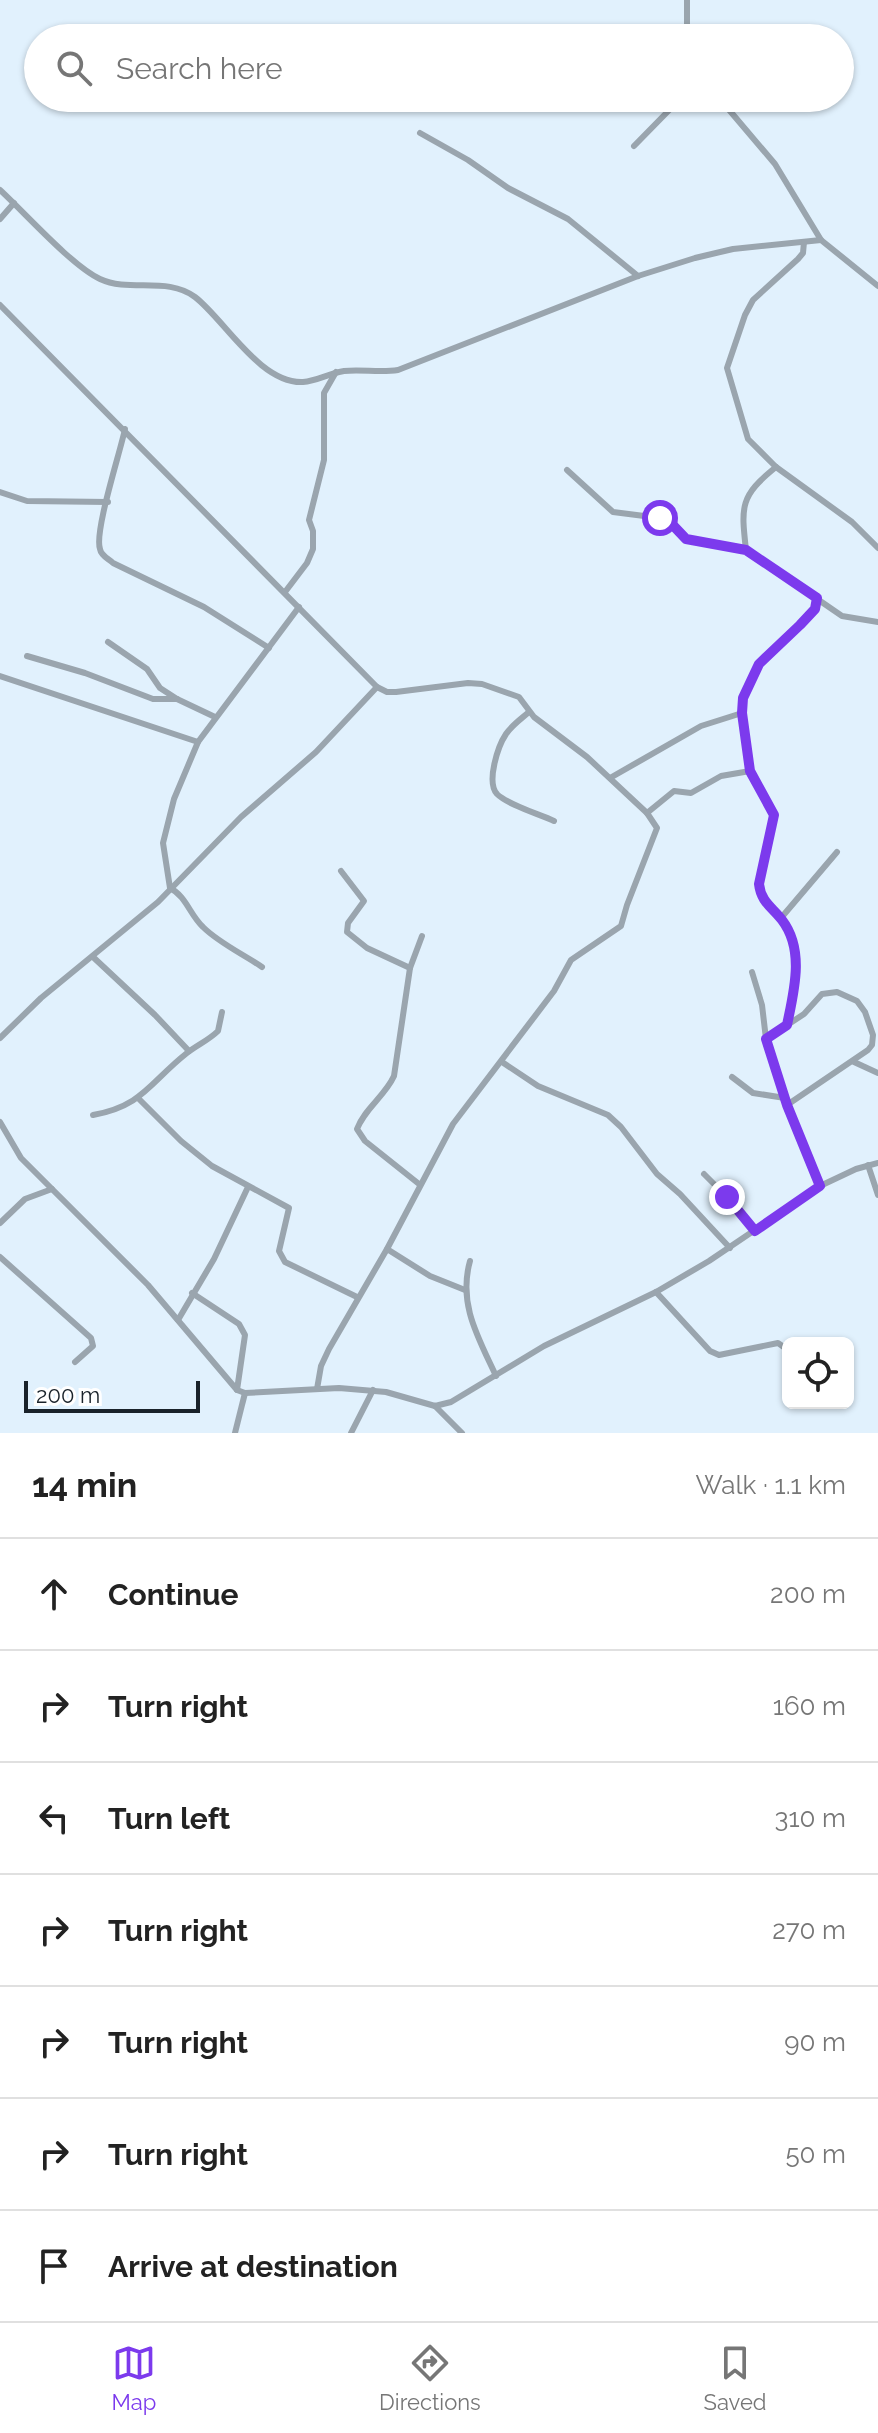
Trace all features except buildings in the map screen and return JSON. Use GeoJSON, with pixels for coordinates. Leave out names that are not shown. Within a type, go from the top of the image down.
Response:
{"type":"FeatureCollection","features":[{"type":"Feature","properties":{"kind":"street"},"geometry":{"type":"LineString","coordinates":[[687,0],[687,24]]}},
{"type":"Feature","properties":{"kind":"street"},"geometry":{"type":"LineString","coordinates":[[634,146],[667,112]]}},
{"type":"Feature","properties":{"kind":"street"},"geometry":{"type":"LineString","coordinates":[[731,112],[775,164],[821,240],[878,286]]}},
{"type":"Feature","properties":{"kind":"street"},"geometry":{"type":"LineString","coordinates":[[420,133],[468,160],[508,188],[568,219],[638,276]]}},
{"type":"Feature","properties":{"kind":"street"},"geometry":{"type":"LineString","coordinates":[[0,190],[99,279],[116,284],[176,288],[195,297],[250,355],[274,372],[301,382],[350,370],[382,373],[398,370],[638,276],[733,249],[821,240]]}},
{"type":"Feature","properties":{"kind":"street"},"geometry":{"type":"LineString","coordinates":[[0,219],[14,203]]}},
{"type":"Feature","properties":{"kind":"street"},"geometry":{"type":"LineString","coordinates":[[804,242],[803,253],[798,259],[753,300],[727,368],[748,439],[776,467],[852,522],[878,548]]}},
{"type":"Feature","properties":{"kind":"street"},"geometry":{"type":"LineString","coordinates":[[0,305],[377,687],[396,692],[453,684],[482,684],[519,697],[529,712],[587,757],[655,824],[657,833],[636,879],[621,926],[571,960],[554,991],[453,1124],[321,1366],[317,1389]]}},
{"type":"Feature","properties":{"kind":"street"},"geometry":{"type":"LineString","coordinates":[[285,592],[307,563],[313,549],[313,531],[309,520],[324,460],[324,393],[336,372]]}},
{"type":"Feature","properties":{"kind":"street"},"geometry":{"type":"LineString","coordinates":[[125,429],[100,540],[102,554],[113,563],[204,607],[269,648]]}},
{"type":"Feature","properties":{"kind":"street"},"geometry":{"type":"LineString","coordinates":[[746,550],[743,506],[761,479],[776,467]]}},
{"type":"Feature","properties":{"kind":"street"},"geometry":{"type":"LineString","coordinates":[[567,470],[613,512],[668,520],[686,539],[746,550],[842,616],[878,622]]}},
{"type":"Feature","properties":{"kind":"street"},"geometry":{"type":"LineString","coordinates":[[0,492],[27,501],[108,502]]}},
{"type":"Feature","properties":{"kind":"street"},"geometry":{"type":"LineString","coordinates":[[787,1025],[797,967],[789,931],[781,918],[764,903],[760,894],[759,884],[774,815],[750,771],[742,713],[745,691],[759,664],[815,609],[817,598]]}},
{"type":"Feature","properties":{"kind":"street"},"geometry":{"type":"LineString","coordinates":[[262,967],[201,925],[182,898],[170,888],[163,843],[174,799],[198,742],[299,607]]}},
{"type":"Feature","properties":{"kind":"street"},"geometry":{"type":"LineString","coordinates":[[108,642],[147,669],[160,688],[215,717]]}},
{"type":"Feature","properties":{"kind":"street"},"geometry":{"type":"LineString","coordinates":[[27,656],[85,673],[153,699],[177,699]]}},
{"type":"Feature","properties":{"kind":"street"},"geometry":{"type":"LineString","coordinates":[[0,676],[198,742]]}},
{"type":"Feature","properties":{"kind":"street"},"geometry":{"type":"LineString","coordinates":[[0,1038],[41,998],[158,902],[247,812],[307,761],[377,687]]}},
{"type":"Feature","properties":{"kind":"street"},"geometry":{"type":"LineString","coordinates":[[529,712],[503,739],[492,787],[501,798],[554,821]]}},
{"type":"Feature","properties":{"kind":"street"},"geometry":{"type":"LineString","coordinates":[[610,778],[701,726],[742,713]]}},
{"type":"Feature","properties":{"kind":"street"},"geometry":{"type":"LineString","coordinates":[[647,813],[674,791],[691,793],[721,776],[750,771]]}},
{"type":"Feature","properties":{"kind":"street"},"geometry":{"type":"LineString","coordinates":[[781,918],[837,852]]}},
{"type":"Feature","properties":{"kind":"street"},"geometry":{"type":"LineString","coordinates":[[341,871],[364,901],[348,923],[347,932],[367,948],[410,968]]}},
{"type":"Feature","properties":{"kind":"street"},"geometry":{"type":"LineString","coordinates":[[419,1184],[365,1141],[357,1129],[362,1117],[394,1076],[410,968],[422,936]]}},
{"type":"Feature","properties":{"kind":"street"},"geometry":{"type":"LineString","coordinates":[[93,957],[189,1051]]}},
{"type":"Feature","properties":{"kind":"street"},"geometry":{"type":"LineString","coordinates":[[752,972],[762,1005],[766,1039],[786,1102],[820,1186]]}},
{"type":"Feature","properties":{"kind":"street"},"geometry":{"type":"LineString","coordinates":[[732,1077],[753,1093],[786,1102],[854,1062],[872,1045],[873,1035],[861,1005],[843,993],[822,994],[804,1014],[766,1039]]}},
{"type":"Feature","properties":{"kind":"street"},"geometry":{"type":"LineString","coordinates":[[93,1115],[123,1108],[138,1098],[189,1051],[218,1031],[222,1012]]}},
{"type":"Feature","properties":{"kind":"street"},"geometry":{"type":"LineString","coordinates":[[502,1062],[538,1086],[608,1115],[657,1174],[730,1248]]}},
{"type":"Feature","properties":{"kind":"street"},"geometry":{"type":"LineString","coordinates":[[854,1062],[878,1073]]}},
{"type":"Feature","properties":{"kind":"street"},"geometry":{"type":"LineString","coordinates":[[138,1098],[181,1141],[212,1166],[289,1208],[279,1251],[281,1258],[357,1297]]}},
{"type":"Feature","properties":{"kind":"street"},"geometry":{"type":"LineString","coordinates":[[0,1122],[21,1158],[148,1285],[241,1392]]}},
{"type":"Feature","properties":{"kind":"street"},"geometry":{"type":"LineString","coordinates":[[435,1406],[465,1395],[544,1346],[656,1292],[730,1248],[836,1177],[878,1163]]}},
{"type":"Feature","properties":{"kind":"street"},"geometry":{"type":"LineString","coordinates":[[868,1165],[878,1195]]}},
{"type":"Feature","properties":{"kind":"street"},"geometry":{"type":"LineString","coordinates":[[704,1174],[755,1231]]}},
{"type":"Feature","properties":{"kind":"street"},"geometry":{"type":"LineString","coordinates":[[178,1320],[214,1259],[248,1187]]}},
{"type":"Feature","properties":{"kind":"street"},"geometry":{"type":"LineString","coordinates":[[0,1223],[25,1199],[52,1189]]}},
{"type":"Feature","properties":{"kind":"street"},"geometry":{"type":"LineString","coordinates":[[387,1249],[430,1276],[465,1290]]}},
{"type":"Feature","properties":{"kind":"street"},"geometry":{"type":"LineString","coordinates":[[0,1257],[91,1338],[93,1346],[75,1362]]}},
{"type":"Feature","properties":{"kind":"street"},"geometry":{"type":"LineString","coordinates":[[470,1261],[465,1290],[472,1319],[496,1376]]}},
{"type":"Feature","properties":{"kind":"street"},"geometry":{"type":"LineString","coordinates":[[656,1292],[710,1351],[719,1355],[778,1343],[782,1346]]}},
{"type":"Feature","properties":{"kind":"street"},"geometry":{"type":"LineString","coordinates":[[192,1293],[239,1324],[245,1335],[235,1433]]}},
{"type":"Feature","properties":{"kind":"street"},"geometry":{"type":"LineString","coordinates":[[241,1392],[373,1390],[435,1406],[462,1433]]}},
{"type":"Feature","properties":{"kind":"street"},"geometry":{"type":"LineString","coordinates":[[351,1433],[373,1390]]}},
{"type":"Feature","properties":{"kind":"route"},"geometry":{"type":"LineString","coordinates":[[660,518],[668,520],[686,539],[746,550],[817,598],[815,609],[759,664],[745,691],[742,713],[750,771],[774,815],[759,884],[760,894],[764,903],[781,918],[789,931],[797,967],[787,1025],[766,1039],[787,1105],[820,1186],[755,1231],[727,1197]]}}]}
